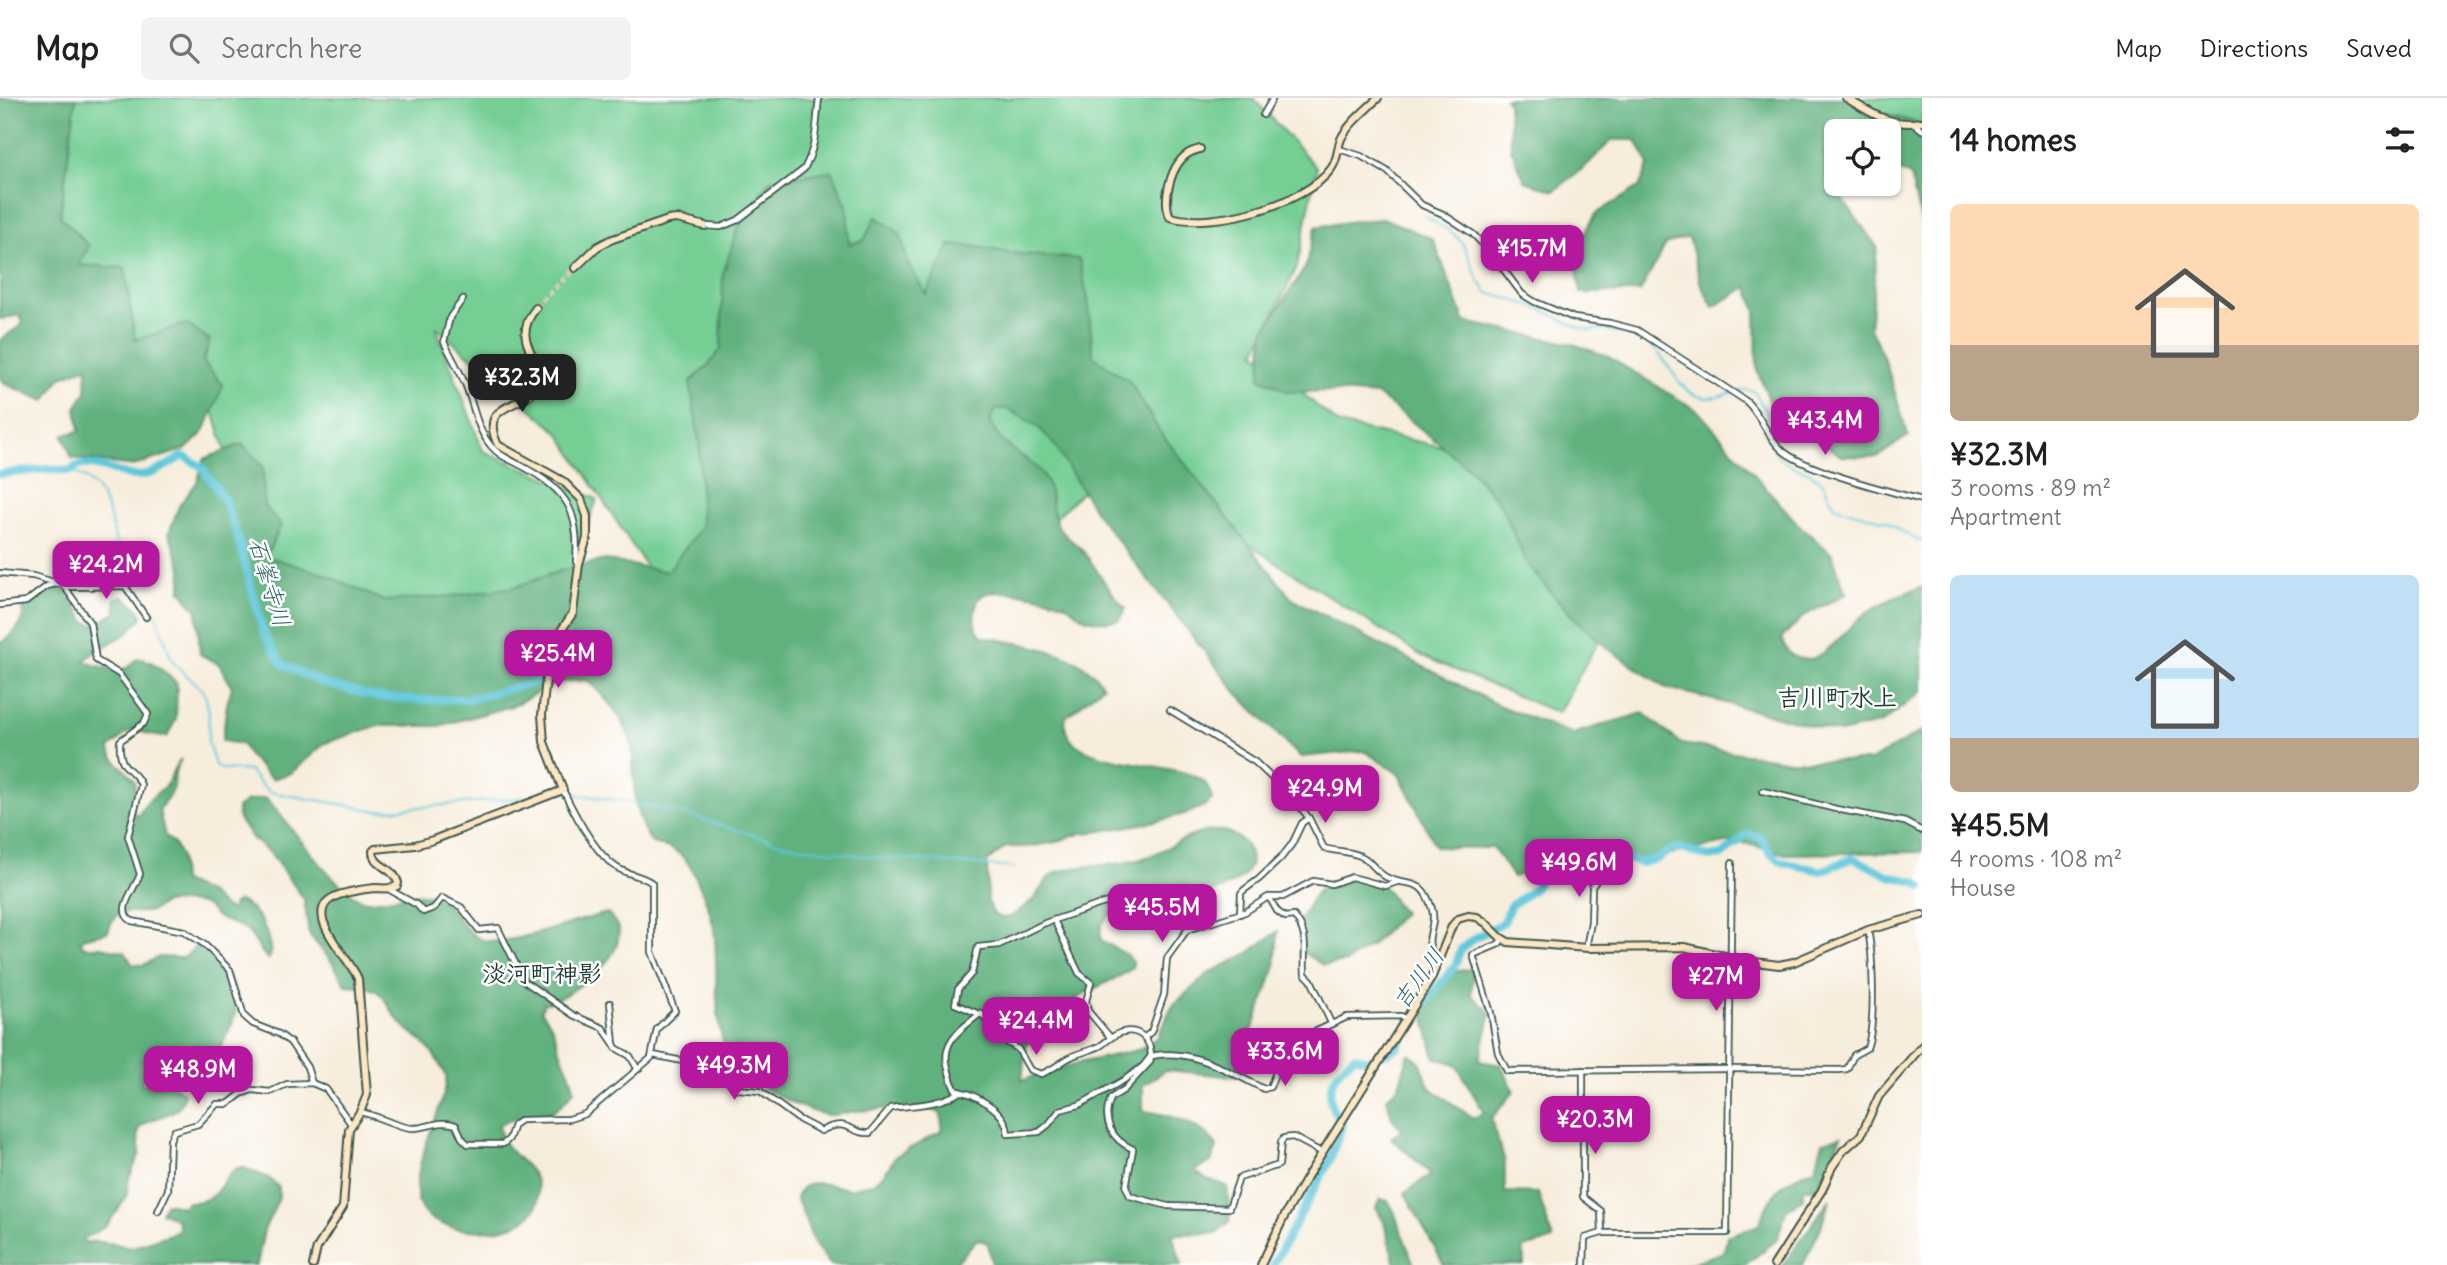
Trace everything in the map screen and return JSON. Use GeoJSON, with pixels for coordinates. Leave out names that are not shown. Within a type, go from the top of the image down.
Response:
{"type":"FeatureCollection","features":[{"type":"Feature","properties":{"kind":"street"},"geometry":{"type":"LineString","coordinates":[[575,268],[597,247],[610,240],[668,220],[677,219],[721,228],[738,220],[804,169],[811,157],[816,137],[819,98]]}},
{"type":"Feature","properties":{"kind":"street"},"geometry":{"type":"LineString","coordinates":[[1263,115],[1273,98]]}},
{"type":"Feature","properties":{"kind":"street"},"geometry":{"type":"LineString","coordinates":[[1200,149],[1188,153],[1175,172],[1166,198],[1170,217],[1192,220],[1261,211],[1278,205],[1324,178],[1332,168],[1343,136],[1378,98]]}},
{"type":"Feature","properties":{"kind":"street"},"geometry":{"type":"LineString","coordinates":[[1846,98],[1892,122],[1902,125],[1918,122],[1922,130]]}},
{"type":"Feature","properties":{"kind":"street"},"geometry":{"type":"LineString","coordinates":[[1339,149],[1361,156],[1387,171],[1422,205],[1443,214],[1473,234],[1522,294],[1574,318],[1637,330],[1746,401],[1755,409],[1773,440],[1788,456],[1842,477],[1922,500]]}},
{"type":"Feature","properties":{"kind":"street"},"geometry":{"type":"LineString","coordinates":[[463,299],[450,317],[444,342],[466,386],[478,425],[501,456],[531,470],[561,492],[573,517],[576,562],[579,564]]}},
{"type":"Feature","properties":{"kind":"street"},"geometry":{"type":"LineString","coordinates":[[360,1112],[410,1128],[440,1122],[451,1123],[456,1125],[468,1144],[503,1144],[509,1139],[514,1125],[522,1120],[569,1119],[586,1114],[653,1055],[657,1029],[675,1011],[652,952],[652,883],[630,875],[608,860],[584,831],[563,790],[544,742],[542,715],[552,644],[560,630],[571,619],[579,564],[589,528],[581,499],[563,481],[498,444],[493,428],[497,412],[528,395],[538,382],[540,374],[527,346],[525,334],[528,317],[536,308]]}},
{"type":"Feature","properties":{"kind":"street"},"geometry":{"type":"LineString","coordinates":[[0,573],[33,576],[64,586],[125,586],[146,617]]}},
{"type":"Feature","properties":{"kind":"street"},"geometry":{"type":"LineString","coordinates":[[0,605],[26,602],[47,586],[57,584]]}},
{"type":"Feature","properties":{"kind":"street"},"geometry":{"type":"LineString","coordinates":[[64,586],[90,623],[96,660],[119,674],[148,714],[144,723],[120,741],[119,745],[123,765],[139,779],[141,785],[128,836],[140,873],[123,913],[132,921],[184,931],[205,945],[230,970],[244,1016],[253,1024],[279,1034],[290,1042],[307,1067],[313,1083]]}},
{"type":"Feature","properties":{"kind":"street"},"geometry":{"type":"LineString","coordinates":[[1170,710],[1255,762],[1292,797],[1308,818],[1324,848],[1358,855],[1383,876],[1410,882],[1422,888],[1433,911],[1428,943],[1430,951],[1438,960]]}},
{"type":"Feature","properties":{"kind":"street"},"geometry":{"type":"LineString","coordinates":[[390,890],[397,886],[397,878],[375,862],[372,854],[375,849],[415,845],[433,840],[563,790]]}},
{"type":"Feature","properties":{"kind":"street"},"geometry":{"type":"LineString","coordinates":[[1763,791],[1905,822],[1922,831]]}},
{"type":"Feature","properties":{"kind":"street"},"geometry":{"type":"LineString","coordinates":[[1240,914],[1244,890],[1281,859],[1292,844],[1301,823],[1308,818]]}},
{"type":"Feature","properties":{"kind":"street"},"geometry":{"type":"LineString","coordinates":[[1584,1265],[1585,1238],[1602,1233],[1727,1233],[1732,863]]}},
{"type":"Feature","properties":{"kind":"street"},"geometry":{"type":"LineString","coordinates":[[1586,948],[1591,922],[1592,887],[1607,864]]}},
{"type":"Feature","properties":{"kind":"street"},"geometry":{"type":"LineString","coordinates":[[1145,1037],[1151,1032],[1164,995],[1167,958],[1187,930],[1240,914],[1269,897],[1283,897],[1313,881],[1332,884],[1352,877],[1385,886],[1401,881]]}},
{"type":"Feature","properties":{"kind":"street"},"geometry":{"type":"LineString","coordinates":[[313,1265],[317,1248],[343,1207],[351,1124],[367,1095],[358,979],[353,966],[324,928],[322,916],[326,905],[342,894],[375,888],[390,890],[417,905],[423,912],[433,908],[442,898],[461,907],[479,930],[498,928],[524,981],[573,1015],[606,1031],[616,1048],[630,1056],[637,1068]]}},
{"type":"Feature","properties":{"kind":"street"},"geometry":{"type":"LineString","coordinates":[[1145,1037],[1130,1031],[1110,1037],[1100,1046],[1075,1055],[1041,1074],[1030,1070],[1018,1049],[994,1034],[981,1013],[957,1006],[955,998],[958,989],[972,973],[978,947],[999,945],[1054,920],[1135,895],[1149,888]]}},
{"type":"Feature","properties":{"kind":"street"},"geometry":{"type":"LineString","coordinates":[[1269,897],[1277,911],[1285,918],[1294,916],[1299,922],[1306,941],[1305,974],[1311,980],[1331,1023]]}},
{"type":"Feature","properties":{"kind":"street"},"geometry":{"type":"LineString","coordinates":[[1261,1265],[1284,1217],[1321,1152],[1431,979],[1452,926],[1458,919],[1468,916],[1478,918],[1508,942],[1586,948],[1671,946],[1765,964],[1794,962],[1868,930],[1922,915]]}},
{"type":"Feature","properties":{"kind":"street"},"geometry":{"type":"LineString","coordinates":[[1054,920],[1079,973],[1091,984],[1086,1001],[1088,1011],[1110,1037]]}},
{"type":"Feature","properties":{"kind":"street"},"geometry":{"type":"LineString","coordinates":[[1501,938],[1499,944],[1473,955],[1490,1013],[1500,1062],[1507,1071],[1839,1070],[1847,1069],[1854,1055],[1867,1048],[1870,1042],[1872,1013],[1868,930]]}},
{"type":"Feature","properties":{"kind":"street"},"geometry":{"type":"LineString","coordinates":[[610,1003],[614,1044]]}},
{"type":"Feature","properties":{"kind":"street"},"geometry":{"type":"LineString","coordinates":[[960,1093],[951,1082],[946,1053],[949,1042],[958,1030],[981,1013]]}},
{"type":"Feature","properties":{"kind":"street"},"geometry":{"type":"LineString","coordinates":[[653,1055],[707,1066],[725,1074],[738,1089],[760,1091],[798,1119],[821,1131],[838,1125],[851,1126],[867,1134],[891,1108],[919,1107],[960,1093],[972,1095],[999,1112],[1006,1122],[1008,1134],[1040,1132],[1060,1110],[1079,1105],[1124,1080],[1143,1066],[1151,1056],[1174,1052],[1228,1070],[1264,1089],[1274,1082],[1286,1050],[1331,1023],[1362,1015],[1405,1018]]}},
{"type":"Feature","properties":{"kind":"street"},"geometry":{"type":"LineString","coordinates":[[1145,1037],[1151,1056],[1147,1066],[1109,1102],[1109,1130],[1121,1144],[1133,1149],[1126,1187],[1130,1196],[1168,1206],[1229,1209],[1239,1178],[1279,1164],[1281,1142],[1284,1139],[1293,1137],[1321,1152]]}},
{"type":"Feature","properties":{"kind":"street"},"geometry":{"type":"LineString","coordinates":[[1774,1265],[1822,1190],[1837,1159],[1861,1135],[1879,1096],[1922,1046]]}},
{"type":"Feature","properties":{"kind":"street"},"geometry":{"type":"LineString","coordinates":[[1583,1070],[1583,1197],[1601,1211],[1602,1233]]}},
{"type":"Feature","properties":{"kind":"street"},"geometry":{"type":"LineString","coordinates":[[158,1211],[168,1189],[170,1140],[174,1130],[198,1124],[214,1106],[228,1104],[244,1092],[270,1092],[287,1084],[313,1083],[326,1089],[351,1124]]}},
{"type":"Feature","properties":{"kind":"green space"},"geometry":{"type":"Polygon","coordinates":[[[0,98],[76,98],[60,216],[89,246],[79,265],[125,268],[135,340],[186,324],[210,340],[203,361],[223,385],[204,432],[186,449],[133,466],[72,458],[63,435],[80,431],[76,408],[86,392],[87,367],[61,377],[45,401],[3,383],[0,378],[0,340],[23,324],[20,315],[0,319],[0,98]]]}},
{"type":"Feature","properties":{"kind":"green space"},"geometry":{"type":"Polygon","coordinates":[[[62,98],[1253,98],[1317,168],[1297,267],[1255,352],[1338,424],[1478,455],[1616,610],[1558,713],[1422,656],[1271,559],[1122,452],[1030,543],[658,585],[559,433],[436,327],[483,451],[597,499],[563,594],[365,612],[260,558],[193,349],[129,354],[44,201],[62,98]]]}},
{"type":"Feature","properties":{"kind":"green space"},"geometry":{"type":"Polygon","coordinates":[[[1505,98],[1847,98],[1871,110],[1922,124],[1922,225],[1910,176],[1901,172],[1901,119],[1824,119],[1824,196],[1840,196],[1877,247],[1870,328],[1886,363],[1908,436],[1877,457],[1841,456],[1771,404],[1757,370],[1756,312],[1748,287],[1713,307],[1701,285],[1689,237],[1666,244],[1640,292],[1581,293],[1574,252],[1596,214],[1639,187],[1649,165],[1636,140],[1612,140],[1587,165],[1554,191],[1525,181],[1511,149],[1508,103],[1505,98]]]}},
{"type":"Feature","properties":{"kind":"green space"},"geometry":{"type":"Polygon","coordinates":[[[1821,98],[1922,98],[1922,150],[1914,141],[1901,135],[1901,119],[1866,119],[1821,98]]]}},
{"type":"Feature","properties":{"kind":"green space"},"geometry":{"type":"Polygon","coordinates":[[[832,171],[847,206],[849,244],[864,240],[876,217],[900,233],[908,264],[926,294],[950,245],[1079,259],[1088,300],[1093,356],[1130,382],[1160,432],[1292,599],[1500,706],[1572,734],[1643,713],[1682,744],[1790,761],[1870,761],[1922,731],[1922,852],[1785,854],[1737,841],[1635,861],[1565,859],[1513,877],[1493,848],[1436,847],[1399,774],[1364,751],[1300,757],[1237,693],[1096,513],[1053,443],[1039,428],[1008,409],[997,409],[990,418],[998,436],[1043,475],[1060,530],[1081,549],[1126,609],[1119,620],[1095,621],[1084,618],[1065,604],[1048,599],[1025,594],[992,592],[982,596],[976,604],[974,619],[978,631],[982,636],[1066,656],[1093,674],[1103,686],[1066,717],[1067,735],[1079,747],[1099,755],[1193,776],[1206,784],[1212,799],[1192,811],[1158,821],[1082,833],[1052,843],[1006,847],[987,862],[988,903],[994,914],[1002,918],[1011,917],[1034,899],[1048,878],[1057,872],[1137,860],[1212,831],[1230,833],[1244,843],[1248,849],[1250,865],[1242,878],[1225,888],[1179,900],[1122,908],[1108,916],[1102,924],[1101,940],[1127,955],[1133,963],[1132,968],[1081,995],[1064,1013],[1031,1038],[1026,1044],[1022,1080],[1074,1064],[1138,1050],[1158,1037],[1172,1006],[1209,973],[1247,954],[1278,931],[1275,968],[1235,1077],[1166,1070],[1143,1085],[1143,1111],[1184,1121],[1203,1132],[1217,1147],[1211,1162],[1194,1171],[1227,1186],[1230,1221],[1216,1233],[1172,1234],[1182,1265],[992,1265],[988,1243],[977,1239],[954,1265],[831,1265],[815,1245],[796,1197],[803,1187],[812,1183],[849,1189],[873,1183],[884,1174],[896,1156],[940,1132],[941,1114],[924,1108],[888,1108],[834,1115],[821,1114],[781,1097],[736,1068],[728,1055],[719,1023],[714,931],[708,905],[688,863],[677,852],[652,843],[641,824],[636,805],[631,742],[619,716],[607,701],[587,680],[557,682],[512,706],[439,726],[377,726],[325,743],[291,773],[272,779],[249,756],[242,744],[222,741],[232,687],[219,664],[200,654],[197,611],[181,591],[182,569],[169,533],[179,506],[197,482],[204,459],[242,444],[263,467],[264,506],[281,525],[266,556],[324,574],[384,601],[452,596],[515,587],[566,569],[605,560],[667,572],[701,527],[699,443],[690,382],[707,367],[721,349],[723,274],[738,227],[770,180],[832,171]]]}},
{"type":"Feature","properties":{"kind":"green space"},"geometry":{"type":"Polygon","coordinates":[[[1385,219],[1433,239],[1465,322],[1573,344],[1607,356],[1698,411],[1798,524],[1832,554],[1846,594],[1805,615],[1782,637],[1791,654],[1797,658],[1816,657],[1834,644],[1867,612],[1922,587],[1922,691],[1882,723],[1840,733],[1664,687],[1607,648],[1571,615],[1528,566],[1501,505],[1471,470],[1410,420],[1377,395],[1331,391],[1289,392],[1260,378],[1264,331],[1306,266],[1316,227],[1385,219]]]}},
{"type":"Feature","properties":{"kind":"green space"},"geometry":{"type":"Polygon","coordinates":[[[64,587],[86,622],[94,625],[116,613],[115,599],[122,596],[140,611],[142,618],[125,635],[97,650],[84,661],[123,669],[136,660],[145,660],[155,664],[177,683],[176,719],[167,737],[136,729],[109,748],[114,758],[135,782],[133,812],[138,816],[147,802],[168,783],[181,759],[175,771],[174,788],[159,810],[165,836],[180,855],[182,881],[208,893],[227,909],[231,910],[239,901],[247,906],[258,917],[266,931],[271,955],[268,959],[245,929],[219,918],[204,905],[180,902],[165,903],[151,911],[119,913],[108,932],[82,938],[80,941],[84,947],[125,952],[132,964],[143,965],[159,957],[184,958],[199,945],[226,973],[236,1000],[230,1029],[210,1061],[190,1061],[178,1067],[158,1068],[142,1080],[142,1084],[164,1084],[180,1089],[184,1093],[183,1101],[174,1111],[139,1128],[140,1153],[129,1178],[126,1198],[106,1226],[82,1240],[84,1243],[95,1241],[133,1247],[176,1232],[179,1229],[177,1219],[161,1212],[166,1203],[183,1207],[187,1202],[199,1202],[208,1198],[229,1175],[242,1167],[269,1178],[279,1188],[279,1198],[264,1230],[257,1265],[0,1265],[0,643],[17,629],[23,608],[47,591],[64,587]]]}},
{"type":"Feature","properties":{"kind":"green space"},"geometry":{"type":"Polygon","coordinates":[[[266,798],[328,873],[355,897],[374,901],[420,894],[435,897],[446,905],[472,934],[489,941],[522,937],[608,913],[619,928],[617,945],[605,963],[575,989],[544,1003],[541,1011],[553,1028],[574,1090],[565,1102],[548,1113],[521,1117],[499,1125],[506,1144],[536,1181],[537,1204],[528,1217],[514,1225],[480,1231],[445,1225],[431,1219],[422,1210],[418,1200],[418,1174],[444,1092],[446,1074],[422,1041],[397,1019],[379,993],[364,987],[346,985],[332,962],[309,934],[304,899],[269,852],[252,838],[238,818],[237,808],[247,801],[266,798]]]}},
{"type":"Feature","properties":{"kind":"green space"},"geometry":{"type":"Polygon","coordinates":[[[1359,876],[1383,886],[1403,913],[1372,945],[1346,962],[1323,965],[1304,953],[1297,927],[1319,890],[1334,881],[1359,876]]]}},
{"type":"Feature","properties":{"kind":"green space"},"geometry":{"type":"Polygon","coordinates":[[[1470,969],[1474,973],[1471,995],[1491,1013],[1479,1061],[1501,1065],[1514,1091],[1491,1119],[1505,1162],[1505,1192],[1538,1193],[1553,1240],[1523,1248],[1524,1265],[1444,1265],[1405,1193],[1431,1174],[1391,1138],[1402,1129],[1392,1118],[1387,1098],[1399,1086],[1409,1054],[1421,1063],[1429,1087],[1473,1118],[1484,1113],[1456,1064],[1435,1058],[1422,1006],[1425,997],[1447,973],[1470,969]]]}},
{"type":"Feature","properties":{"kind":"green space"},"geometry":{"type":"Polygon","coordinates":[[[1841,1136],[1816,1189],[1803,1189],[1803,1199],[1786,1210],[1777,1240],[1745,1265],[1686,1265],[1724,1252],[1727,1236],[1759,1225],[1767,1205],[1779,1189],[1794,1177],[1815,1169],[1823,1142],[1841,1136]]]}},
{"type":"Feature","properties":{"kind":"green space"},"geometry":{"type":"Polygon","coordinates":[[[1380,1199],[1388,1201],[1393,1209],[1414,1265],[1395,1265],[1384,1222],[1376,1208],[1380,1199]]]}},
{"type":"Feature","properties":{"kind":"green space"},"geometry":{"type":"Polygon","coordinates":[[[1830,1199],[1821,1227],[1803,1265],[1783,1265],[1830,1199]]]}},
{"type":"Feature","properties":{"kind":"waterway"},"geometry":{"type":"LineString","coordinates":[[1424,215],[1457,238],[1488,293],[1538,308],[1583,329],[1612,331],[1641,340],[1654,349],[1683,386],[1698,396],[1713,398],[1741,390],[1755,392],[1771,422],[1773,438]]}},
{"type":"Feature","properties":{"kind":"waterway"},"geometry":{"type":"LineString","coordinates":[[1772,443],[1785,462],[1813,474],[1822,482],[1836,507],[1885,521],[1915,539],[1922,540]]}},
{"type":"Feature","properties":{"kind":"waterway","name":"石峯寺川"},"geometry":{"type":"LineString","coordinates":[[0,474],[48,469],[70,471],[77,466],[94,465],[138,476],[156,471],[183,456],[202,467],[225,501],[264,634],[282,664],[322,683],[376,697],[469,699],[536,682]]}},
{"type":"Feature","properties":{"kind":"waterway"},"geometry":{"type":"LineString","coordinates":[[70,471],[83,477],[102,497],[112,525],[120,568],[134,580],[138,593],[157,616],[175,665],[198,685],[205,695],[209,711],[208,743],[215,765],[221,769],[250,771],[270,792],[379,811],[539,796]]}},
{"type":"Feature","properties":{"kind":"waterway"},"geometry":{"type":"LineString","coordinates":[[566,793],[623,801],[684,814],[784,844],[863,856],[1015,868]]}},
{"type":"Feature","properties":{"kind":"waterway","name":"吉川川"},"geometry":{"type":"LineString","coordinates":[[1386,1054],[1398,1047],[1408,1024],[1455,966],[1461,949],[1504,922],[1510,906],[1534,889],[1551,863],[1560,857],[1594,848],[1640,863],[1657,859],[1680,848],[1708,857],[1722,855],[1748,834],[1761,838],[1772,855],[1782,862],[1821,871],[1853,858],[1890,876],[1916,882],[1922,887]]}},
{"type":"Feature","properties":{"kind":"waterway","name":"吉川川"},"geometry":{"type":"LineString","coordinates":[[1336,1115],[1330,1098],[1332,1082],[1336,1075],[1355,1056],[1368,1060],[1377,1057]]}},
{"type":"Feature","properties":{"kind":"waterway","name":"吉川川"},"geometry":{"type":"LineString","coordinates":[[1273,1265],[1330,1160],[1342,1126]]}},
{"type":"Feature","properties":{"kind":"tunnel"},"geometry":{"type":"LineString","coordinates":[[536,308],[575,268]]}},
{"type":"Feature","properties":{"kind":"district","name":"吉川町水上"},"geometry":{"type":"Point","coordinates":[1837,697]}},
{"type":"Feature","properties":{"kind":"district","name":"淡河町神影"},"geometry":{"type":"Point","coordinates":[542,973]}}]}
